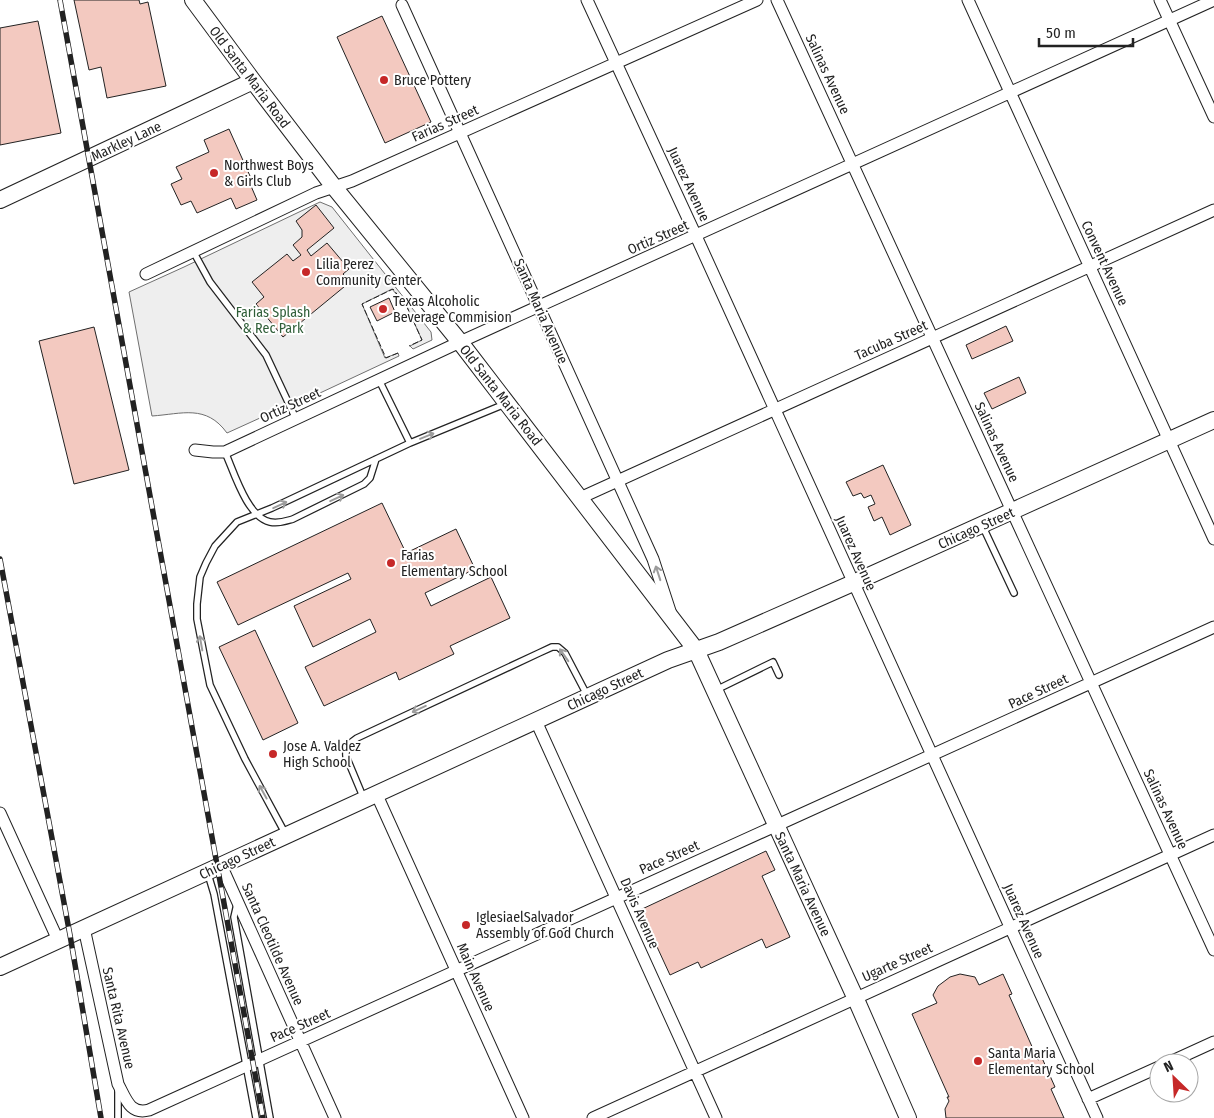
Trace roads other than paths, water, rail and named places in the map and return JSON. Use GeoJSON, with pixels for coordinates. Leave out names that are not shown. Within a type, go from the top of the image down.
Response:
{"type":"FeatureCollection","features":[{"type":"Feature","properties":{"kind":"street","name":"Old Santa Maria Road"},"geometry":{"type":"LineString","coordinates":[[193,0],[334,186],[460,342],[696,650]]}},
{"type":"Feature","properties":{"kind":"street","name":"Juarez Avenue"},"geometry":{"type":"LineString","coordinates":[[587,0],[1097,1118]]}},
{"type":"Feature","properties":{"kind":"street","name":"Farias Street"},"geometry":{"type":"LineString","coordinates":[[146,274],[316,193],[352,181],[757,0]]}},
{"type":"Feature","properties":{"kind":"street","name":"Salinas Avenue"},"geometry":{"type":"LineString","coordinates":[[778,0],[1214,950]]}},
{"type":"Feature","properties":{"kind":"street","name":"Convent Avenue"},"geometry":{"type":"LineString","coordinates":[[968,0],[1214,539]]}},
{"type":"Feature","properties":{"kind":"street"},"geometry":{"type":"LineString","coordinates":[[1160,0],[1214,117]]}},
{"type":"Feature","properties":{"kind":"street","name":"Ortiz Street"},"geometry":{"type":"LineString","coordinates":[[195,450],[225,452],[460,342],[539,308],[1214,0]]}},
{"type":"Feature","properties":{"kind":"street","name":"Santa Maria Avenue"},"geometry":{"type":"LineString","coordinates":[[402,5],[653,559],[673,620]]}},
{"type":"Feature","properties":{"kind":"street","name":"Markley Lane"},"geometry":{"type":"LineString","coordinates":[[0,200],[253,81]]}},
{"type":"Feature","properties":{"kind":"street","name":"Tacuba Street"},"geometry":{"type":"LineString","coordinates":[[580,498],[1214,210]]}},
{"type":"Feature","properties":{"kind":"street","name":"Chicago Street"},"geometry":{"type":"LineString","coordinates":[[0,967],[668,660],[719,642],[854,584],[1214,420]]}},
{"type":"Feature","properties":{"kind":"street","name":"Pace Street"},"geometry":{"type":"LineString","coordinates":[[135,1110],[142,1112],[149,1110],[1214,627]]}},
{"type":"Feature","properties":{"kind":"street","name":"Santa Maria Avenue"},"geometry":{"type":"LineString","coordinates":[[696,650],[908,1118]]}},
{"type":"Feature","properties":{"kind":"street","name":"Davis Avenue"},"geometry":{"type":"LineString","coordinates":[[536,721],[716,1118]]}},
{"type":"Feature","properties":{"kind":"street","name":"Main Avenue"},"geometry":{"type":"LineString","coordinates":[[370,796],[456,970],[523,1118]]}},
{"type":"Feature","properties":{"kind":"street"},"geometry":{"type":"LineString","coordinates":[[0,813],[58,940]]}},
{"type":"Feature","properties":{"kind":"street","name":"Ugarte Street"},"geometry":{"type":"LineString","coordinates":[[593,1118],[1214,835]]}},
{"type":"Feature","properties":{"kind":"street","name":"Santa Cleotilde Avenue"},"geometry":{"type":"LineString","coordinates":[[214,868],[237,902],[335,1118]]}},
{"type":"Feature","properties":{"kind":"street","name":"Santa Rita Avenue"},"geometry":{"type":"LineString","coordinates":[[84,928],[118,1084],[127,1102],[135,1110]]}},
{"type":"Feature","properties":{"kind":"street"},"geometry":{"type":"LineString","coordinates":[[1190,1053],[1214,1042]]}},
{"type":"Feature","properties":{"kind":"street"},"geometry":{"type":"LineString","coordinates":[[1088,1099],[1149,1072]]}},
{"type":"Feature","properties":{"kind":"lane"},"geometry":{"type":"LineString","coordinates":[[193,251],[210,282],[266,355],[296,418]]}},
{"type":"Feature","properties":{"kind":"lane"},"geometry":{"type":"LineString","coordinates":[[379,380],[410,443]]}},
{"type":"Feature","properties":{"kind":"lane"},"geometry":{"type":"LineString","coordinates":[[286,835],[245,759],[210,685],[197,619],[197,604],[200,577],[215,546],[237,522],[272,508],[410,443],[507,403]]}},
{"type":"Feature","properties":{"kind":"lane"},"geometry":{"type":"LineString","coordinates":[[225,452],[250,506],[256,514],[269,522],[281,523],[364,484],[370,478],[376,459]]}},
{"type":"Feature","properties":{"kind":"lane"},"geometry":{"type":"LineString","coordinates":[[982,525],[1014,592]]}},
{"type":"Feature","properties":{"kind":"lane"},"geometry":{"type":"LineString","coordinates":[[370,796],[346,756],[345,750],[348,744],[552,647],[558,647],[564,653],[588,697]]}},
{"type":"Feature","properties":{"kind":"lane"},"geometry":{"type":"LineString","coordinates":[[714,691],[772,662],[779,676]]}},
{"type":"Feature","properties":{"kind":"lane"},"geometry":{"type":"LineString","coordinates":[[214,868],[214,894],[256,1118]]}},
{"type":"Feature","properties":{"kind":"lane"},"geometry":{"type":"LineString","coordinates":[[237,902],[234,917],[270,1118]]}},
{"type":"Feature","properties":{"kind":"lane"},"geometry":{"type":"LineString","coordinates":[[118,1084],[118,1118]]}},
{"type":"Feature","properties":{"kind":"railway"},"geometry":{"type":"LineString","coordinates":[[60,0],[263,1118]]}},
{"type":"Feature","properties":{"kind":"railway"},"geometry":{"type":"LineString","coordinates":[[0,559],[70,935],[101,1118]]}},
{"type":"Feature","properties":{"kind":"place","name":"Bruce Pottery"},"geometry":{"type":"Point","coordinates":[384,80]}},
{"type":"Feature","properties":{"kind":"place","name":"Northwest Boys & Girls Club"},"geometry":{"type":"Point","coordinates":[214,173]}},
{"type":"Feature","properties":{"kind":"place","name":"Lilia Perez Community Center"},"geometry":{"type":"Point","coordinates":[306,272]}},
{"type":"Feature","properties":{"kind":"place","name":"Texas Alcoholic Beverage Commision"},"geometry":{"type":"Point","coordinates":[383,309]}},
{"type":"Feature","properties":{"kind":"place","name":"Farias Elementary School"},"geometry":{"type":"Point","coordinates":[391,563]}},
{"type":"Feature","properties":{"kind":"place","name":"Jose A. Valdez High School"},"geometry":{"type":"Point","coordinates":[273,754]}},
{"type":"Feature","properties":{"kind":"place","name":"IglesiaelSalvador Assembly of God Church"},"geometry":{"type":"Point","coordinates":[466,925]}},
{"type":"Feature","properties":{"kind":"place","name":"Santa Maria Elementary School"},"geometry":{"type":"Point","coordinates":[978,1061]}},
{"type":"Feature","properties":{"kind":"park label","name":"Farias Splash & Rec Park"},"geometry":{"type":"Point","coordinates":[273,320]}}]}
